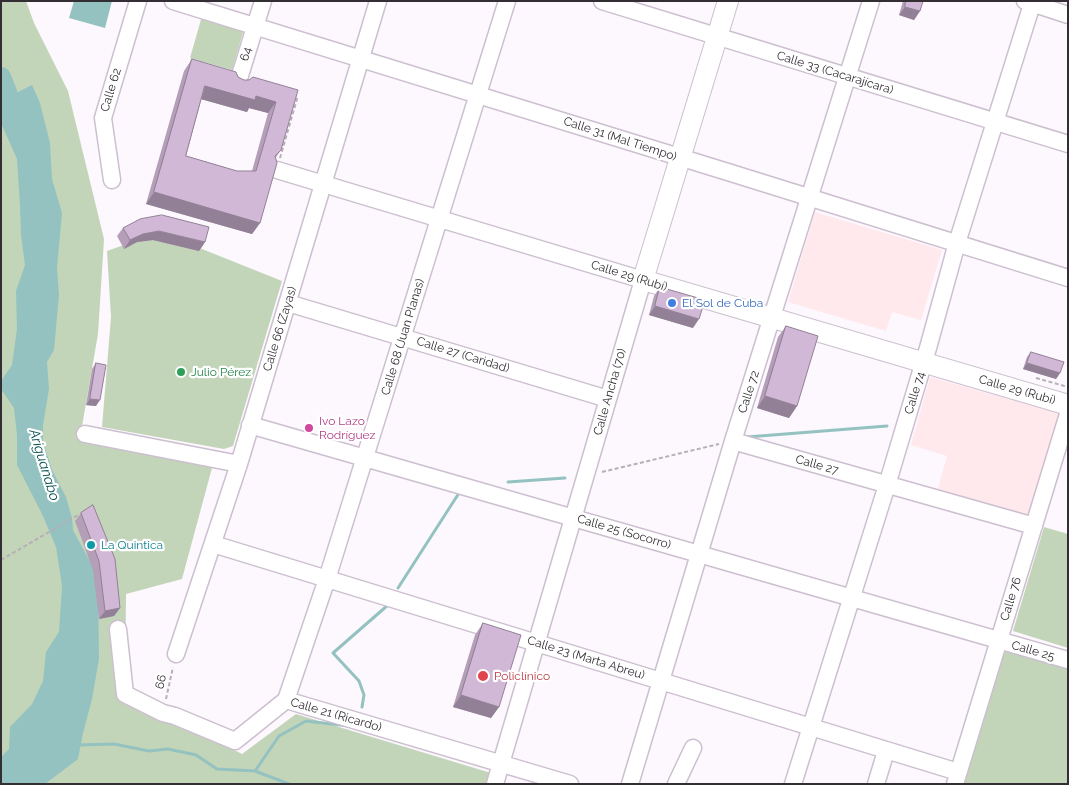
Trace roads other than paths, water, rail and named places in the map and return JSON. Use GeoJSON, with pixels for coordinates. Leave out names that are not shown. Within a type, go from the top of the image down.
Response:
{"type":"FeatureCollection","features":[{"type":"Feature","properties":{"kind":"main road","name":"Calle Ancha (70)"},"geometry":{"type":"LineString","coordinates":[[643,280],[728,1]]}},
{"type":"Feature","properties":{"kind":"main road","name":"Calle 29 (Rubí)"},"geometry":{"type":"LineString","coordinates":[[643,280],[1068,404]]}},
{"type":"Feature","properties":{"kind":"street","name":"Calle 62"},"geometry":{"type":"LineString","coordinates":[[112,180],[103,118],[138,1]]}},
{"type":"Feature","properties":{"kind":"street","name":"Calle 31 (Mal Tiempo)"},"geometry":{"type":"LineString","coordinates":[[173,1],[1068,278]]}},
{"type":"Feature","properties":{"kind":"street","name":"64"},"geometry":{"type":"LineString","coordinates":[[238,82],[263,1]]}},
{"type":"Feature","properties":{"kind":"street","name":"Calle 66 (Zayas)"},"geometry":{"type":"LineString","coordinates":[[176,654],[239,464],[378,1]]}},
{"type":"Feature","properties":{"kind":"street","name":"Calle 68 (Juan Planas)"},"geometry":{"type":"LineString","coordinates":[[286,700],[327,579],[507,1]]}},
{"type":"Feature","properties":{"kind":"street","name":"Calle 33 (Cacarajícara)"},"geometry":{"type":"LineString","coordinates":[[602,1],[1068,144]]}},
{"type":"Feature","properties":{"kind":"street","name":"Calle 72"},"geometry":{"type":"LineString","coordinates":[[630,784],[699,554],[871,1]]}},
{"type":"Feature","properties":{"kind":"street"},"geometry":{"type":"LineString","coordinates":[[1030,2],[1068,15]]}},
{"type":"Feature","properties":{"kind":"street","name":"Calle 74"},"geometry":{"type":"LineString","coordinates":[[794,784],[887,485],[957,243],[1030,2]]}},
{"type":"Feature","properties":{"kind":"street","name":"Calle 29 (Rubí)"},"geometry":{"type":"LineString","coordinates":[[277,170],[643,280]]}},
{"type":"Feature","properties":{"kind":"street","name":"Calle Ancha (70)"},"geometry":{"type":"LineString","coordinates":[[495,784],[643,280]]}},
{"type":"Feature","properties":{"kind":"street","name":"Calle 27 (Caridad)"},"geometry":{"type":"LineString","coordinates":[[288,303],[608,399]]}},
{"type":"Feature","properties":{"kind":"street","name":"Calle 76"},"geometry":{"type":"LineString","coordinates":[[956,778],[1068,414]]}},
{"type":"Feature","properties":{"kind":"street","name":"Calle 25 (Socorro)"},"geometry":{"type":"LineString","coordinates":[[250,424],[999,641]]}},
{"type":"Feature","properties":{"kind":"street"},"geometry":{"type":"LineString","coordinates":[[85,434],[239,464]]}},
{"type":"Feature","properties":{"kind":"street","name":"Calle 27"},"geometry":{"type":"LineString","coordinates":[[734,441],[1034,526]]}},
{"type":"Feature","properties":{"kind":"street","name":"Calle 23 (Marta Abreu)"},"geometry":{"type":"LineString","coordinates":[[213,544],[886,751],[956,778]]}},
{"type":"Feature","properties":{"kind":"street","name":"Calle 21 (Ricardo)"},"geometry":{"type":"LineString","coordinates":[[118,628],[125,694],[163,713],[175,716],[235,741],[286,700],[570,784]]}},
{"type":"Feature","properties":{"kind":"street","name":"Calle 25"},"geometry":{"type":"LineString","coordinates":[[999,641],[1068,660]]}},
{"type":"Feature","properties":{"kind":"street"},"geometry":{"type":"LineString","coordinates":[[676,784],[693,748]]}},
{"type":"Feature","properties":{"kind":"street"},"geometry":{"type":"LineString","coordinates":[[876,784],[886,751]]}},
{"type":"Feature","properties":{"kind":"water"},"geometry":{"type":"Polygon","coordinates":[[[74,1],[112,1],[105,28],[69,18],[74,1]]]}},
{"type":"Feature","properties":{"kind":"water"},"geometry":{"type":"Polygon","coordinates":[[[32,85],[40,103],[50,143],[52,179],[62,213],[57,268],[59,295],[54,350],[47,362],[49,389],[43,425],[43,442],[52,470],[66,497],[72,518],[73,530],[98,576],[99,659],[78,759],[45,784],[1,784],[1,757],[9,749],[10,727],[32,704],[43,681],[46,652],[59,632],[62,586],[56,547],[43,516],[17,465],[17,435],[14,408],[1,389],[1,381],[12,365],[17,329],[16,291],[25,265],[21,235],[17,159],[1,123],[1,101],[32,85]]]}},
{"type":"Feature","properties":{"kind":"waterway","name":"Ariguanabo"},"geometry":{"type":"LineString","coordinates":[[1,77],[19,123]]}},
{"type":"Feature","properties":{"kind":"waterway"},"geometry":{"type":"LineString","coordinates":[[747,437],[887,426]]}},
{"type":"Feature","properties":{"kind":"waterway"},"geometry":{"type":"LineString","coordinates":[[508,482],[565,478]]}},
{"type":"Feature","properties":{"kind":"waterway"},"geometry":{"type":"LineString","coordinates":[[398,588],[459,493]]}},
{"type":"Feature","properties":{"kind":"waterway"},"geometry":{"type":"LineString","coordinates":[[362,707],[364,695],[359,681],[333,653],[388,605]]}},
{"type":"Feature","properties":{"kind":"waterway"},"geometry":{"type":"LineString","coordinates":[[255,771],[279,736],[306,721],[349,726]]}},
{"type":"Feature","properties":{"kind":"waterway"},"geometry":{"type":"LineString","coordinates":[[80,745],[114,744],[149,751],[168,749],[196,755],[217,769],[255,771],[289,784]]}},
{"type":"Feature","properties":{"kind":"place","name":"El Sol de Cuba"},"geometry":{"type":"Point","coordinates":[672,303]}},
{"type":"Feature","properties":{"kind":"place","name":"Julio Pérez"},"geometry":{"type":"Point","coordinates":[181,372]}},
{"type":"Feature","properties":{"kind":"place","name":"Ivo Lazo Rodríguez"},"geometry":{"type":"Point","coordinates":[309,428]}},
{"type":"Feature","properties":{"kind":"place","name":"La Quintica"},"geometry":{"type":"Point","coordinates":[91,545]}},
{"type":"Feature","properties":{"kind":"place","name":"Policlínico"},"geometry":{"type":"Point","coordinates":[483,676]}}]}
